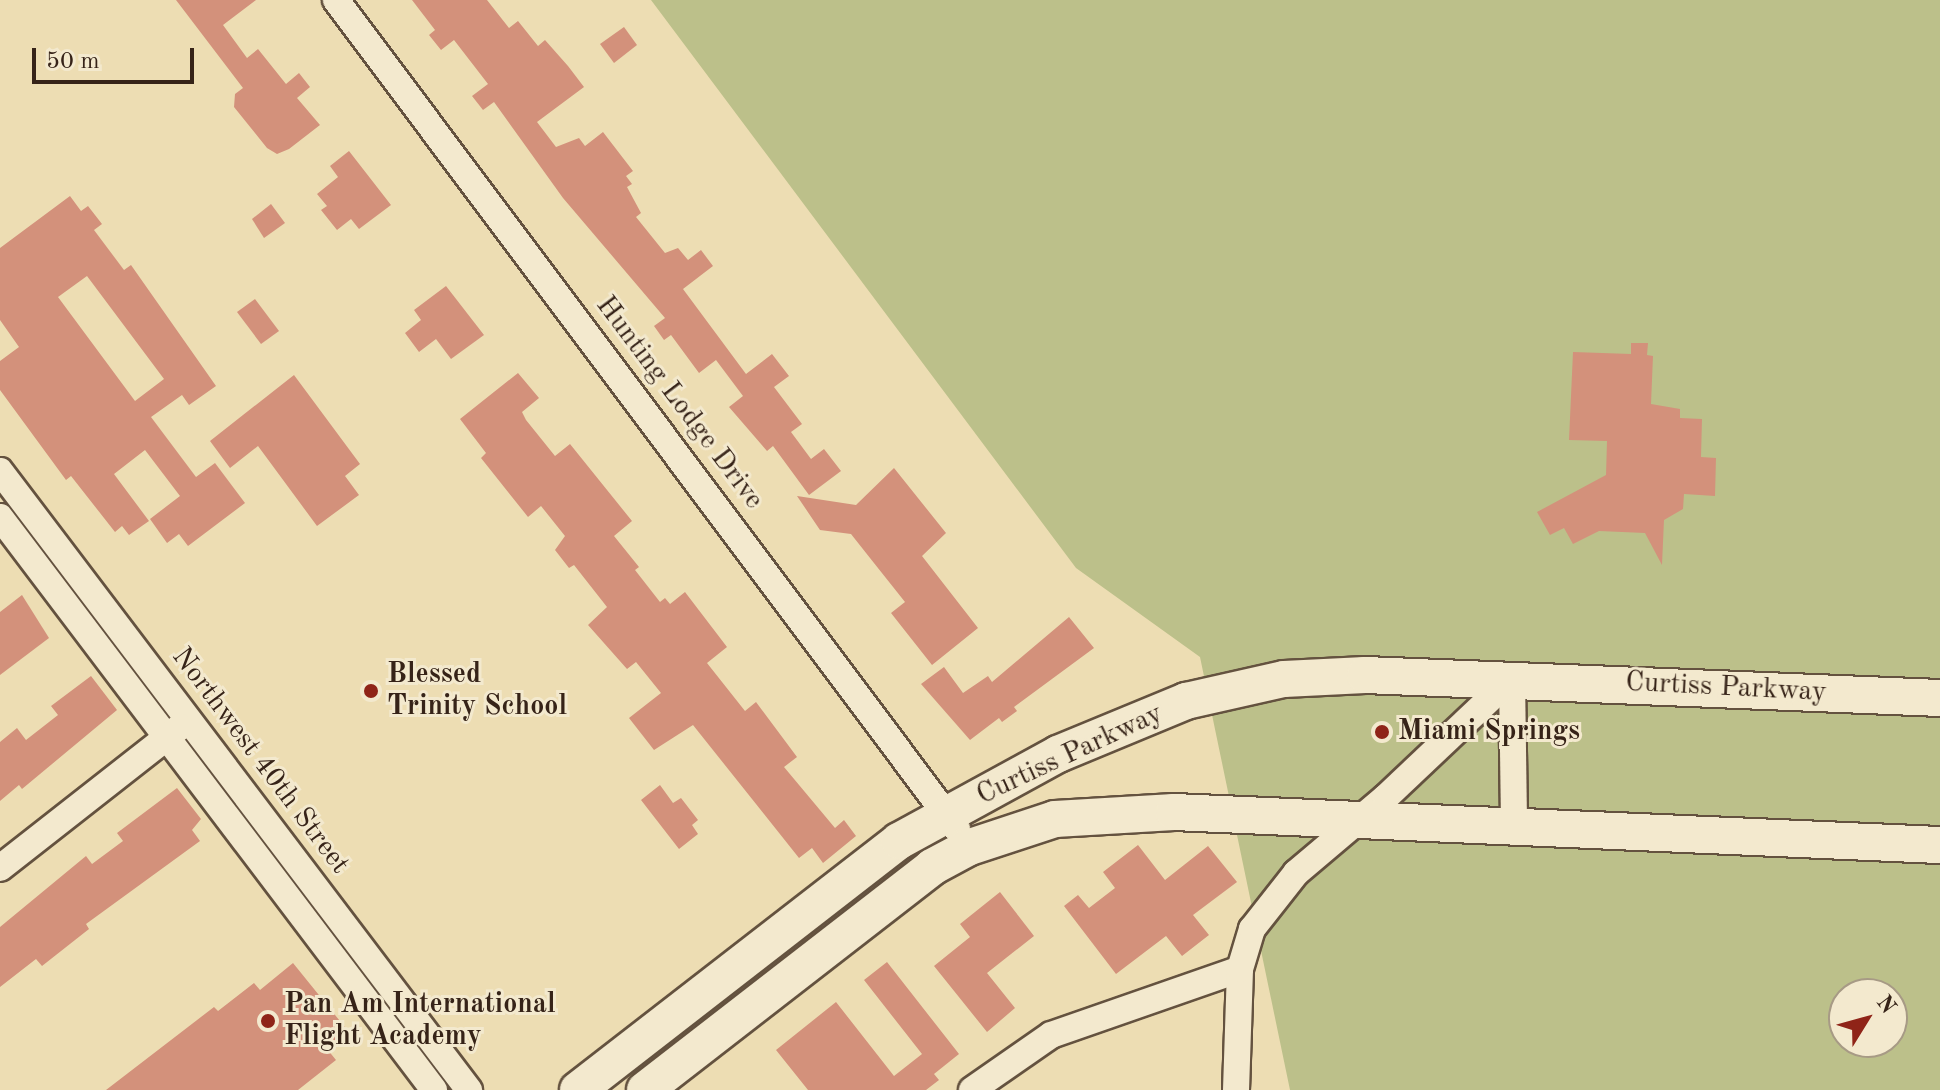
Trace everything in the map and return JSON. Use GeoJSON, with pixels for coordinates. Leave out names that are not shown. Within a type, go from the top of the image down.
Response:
{"type":"FeatureCollection","features":[{"type":"Feature","properties":{"kind":"main road","name":"Curtiss Parkway"},"geometry":{"type":"LineString","coordinates":[[578,1090],[851,874],[948,813],[1130,720],[1245,685],[1326,675],[1512,678],[1940,698]]}},
{"type":"Feature","properties":{"kind":"main road","name":"Curtiss Parkway"},"geometry":{"type":"LineString","coordinates":[[645,1090],[895,893],[967,848],[1055,819],[1101,813],[1361,819],[1940,845]]}},
{"type":"Feature","properties":{"kind":"street","name":"Hunting Lodge Drive"},"geometry":{"type":"LineString","coordinates":[[336,0],[948,813],[967,848]]}},
{"type":"Feature","properties":{"kind":"street","name":"Northwest 40th Street"},"geometry":{"type":"LineString","coordinates":[[0,471],[469,1090]]}},
{"type":"Feature","properties":{"kind":"street"},"geometry":{"type":"LineString","coordinates":[[37,519],[5,534],[167,738],[434,1090]]}},
{"type":"Feature","properties":{"kind":"street"},"geometry":{"type":"LineString","coordinates":[[1236,1090],[1240,969],[1252,929],[1296,873],[1361,819],[1512,678]]}},
{"type":"Feature","properties":{"kind":"street"},"geometry":{"type":"LineString","coordinates":[[1512,678],[1514,825]]}},
{"type":"Feature","properties":{"kind":"street"},"geometry":{"type":"LineString","coordinates":[[0,868],[189,720]]}},
{"type":"Feature","properties":{"kind":"street"},"geometry":{"type":"LineString","coordinates":[[972,1090],[1051,1035],[1240,969]]}},
{"type":"Feature","properties":{"kind":"green space"},"geometry":{"type":"Polygon","coordinates":[[[651,0],[1940,0],[1940,1090],[1290,1090],[1200,657],[1076,568],[651,0]]]}},
{"type":"Feature","properties":{"kind":"building"},"geometry":{"type":"Polygon","coordinates":[[[176,0],[256,0],[223,25],[247,58],[258,49],[286,84],[299,73],[310,87],[297,98],[320,125],[289,149],[277,154],[267,148],[234,107],[235,94],[243,88],[176,0]]]}},
{"type":"Feature","properties":{"kind":"building"},"geometry":{"type":"Polygon","coordinates":[[[412,0],[487,0],[509,28],[518,21],[538,46],[545,40],[584,87],[537,122],[556,147],[579,138],[585,146],[603,132],[633,171],[626,176],[632,184],[627,187],[641,213],[636,217],[665,253],[678,248],[688,260],[701,250],[713,266],[683,289],[746,374],[772,354],[789,376],[774,387],[802,424],[791,432],[811,459],[824,449],[841,471],[809,495],[773,446],[767,451],[729,407],[743,396],[716,360],[699,373],[671,335],[664,340],[654,326],[665,318],[563,198],[494,102],[483,110],[472,96],[488,84],[454,40],[441,50],[429,35],[435,30],[412,0]]]}},
{"type":"Feature","properties":{"kind":"building"},"geometry":{"type":"Polygon","coordinates":[[[624,27],[637,45],[614,63],[600,44],[624,27]]]}},
{"type":"Feature","properties":{"kind":"building"},"geometry":{"type":"Polygon","coordinates":[[[349,151],[391,205],[359,229],[351,219],[337,230],[321,210],[327,206],[317,194],[338,177],[330,166],[349,151]]]}},
{"type":"Feature","properties":{"kind":"building"},"geometry":{"type":"Polygon","coordinates":[[[70,196],[81,211],[88,206],[102,224],[94,230],[124,270],[131,265],[216,386],[189,405],[182,395],[151,417],[196,477],[215,463],[245,503],[188,546],[179,534],[167,543],[150,519],[180,496],[145,450],[114,474],[149,521],[129,535],[122,526],[115,532],[71,476],[66,480],[0,390],[0,361],[19,347],[0,320],[0,248],[70,196]],[[87,276],[58,297],[135,401],[164,379],[87,276]]]}},
{"type":"Feature","properties":{"kind":"building"},"geometry":{"type":"Polygon","coordinates":[[[271,204],[285,223],[264,238],[252,219],[271,204]]]}},
{"type":"Feature","properties":{"kind":"building"},"geometry":{"type":"Polygon","coordinates":[[[446,286],[484,335],[451,359],[436,339],[419,352],[405,333],[421,320],[414,310],[446,286]]]}},
{"type":"Feature","properties":{"kind":"building"},"geometry":{"type":"Polygon","coordinates":[[[255,299],[279,331],[261,344],[237,312],[255,299]]]}},
{"type":"Feature","properties":{"kind":"building"},"geometry":{"type":"Polygon","coordinates":[[[1631,343],[1648,343],[1647,355],[1653,356],[1651,404],[1680,409],[1680,418],[1702,419],[1701,457],[1716,458],[1715,496],[1684,494],[1683,509],[1664,520],[1662,565],[1645,533],[1599,531],[1573,544],[1564,528],[1550,535],[1537,512],[1606,475],[1607,441],[1569,440],[1573,352],[1631,354],[1631,343]]]}},
{"type":"Feature","properties":{"kind":"building"},"geometry":{"type":"Polygon","coordinates":[[[518,373],[539,398],[522,412],[526,420],[555,456],[570,444],[632,521],[614,536],[639,567],[635,570],[660,602],[665,598],[670,604],[685,592],[727,647],[707,663],[745,711],[756,702],[797,757],[784,767],[835,828],[844,820],[856,836],[823,863],[812,848],[799,858],[693,725],[654,750],[629,718],[661,693],[636,662],[627,669],[588,625],[607,607],[574,565],[569,568],[555,550],[565,536],[541,506],[528,517],[481,458],[486,453],[460,419],[518,373]]]}},
{"type":"Feature","properties":{"kind":"building"},"geometry":{"type":"Polygon","coordinates":[[[294,375],[360,464],[345,476],[359,495],[317,526],[258,446],[230,468],[210,441],[294,375]]]}},
{"type":"Feature","properties":{"kind":"building"},"geometry":{"type":"Polygon","coordinates":[[[894,468],[946,533],[922,556],[978,628],[932,665],[891,613],[905,602],[851,534],[820,530],[797,496],[856,505],[894,468]]]}},
{"type":"Feature","properties":{"kind":"building"},"geometry":{"type":"Polygon","coordinates":[[[22,595],[49,638],[0,675],[0,612],[22,595]]]}},
{"type":"Feature","properties":{"kind":"building"},"geometry":{"type":"Polygon","coordinates":[[[1069,617],[1094,648],[1014,707],[1017,711],[1002,722],[999,718],[970,740],[921,684],[944,667],[963,693],[988,676],[992,682],[1069,617]]]}},
{"type":"Feature","properties":{"kind":"building"},"geometry":{"type":"Polygon","coordinates":[[[91,676],[117,710],[22,789],[19,785],[0,801],[0,742],[17,728],[26,740],[58,715],[51,706],[91,676]]]}},
{"type":"Feature","properties":{"kind":"building"},"geometry":{"type":"Polygon","coordinates":[[[660,785],[673,803],[681,798],[698,820],[692,825],[698,834],[679,849],[641,800],[660,785]]]}},
{"type":"Feature","properties":{"kind":"building"},"geometry":{"type":"Polygon","coordinates":[[[177,788],[201,819],[192,830],[200,841],[86,924],[89,929],[42,966],[36,959],[0,987],[0,927],[86,856],[92,864],[123,841],[117,833],[177,788]]]}},
{"type":"Feature","properties":{"kind":"building"},"geometry":{"type":"Polygon","coordinates":[[[1138,845],[1165,880],[1208,846],[1237,882],[1193,915],[1209,935],[1182,956],[1166,936],[1116,974],[1064,906],[1078,895],[1089,908],[1115,888],[1103,872],[1138,845]]]}},
{"type":"Feature","properties":{"kind":"building"},"geometry":{"type":"Polygon","coordinates":[[[1000,892],[1034,936],[987,973],[1015,1008],[987,1032],[934,966],[970,937],[960,924],[1000,892]]]}},
{"type":"Feature","properties":{"kind":"building"},"geometry":{"type":"Polygon","coordinates":[[[887,962],[959,1054],[934,1074],[939,1080],[926,1090],[808,1090],[776,1050],[836,1002],[894,1076],[922,1054],[864,980],[887,962]]]}},
{"type":"Feature","properties":{"kind":"building","name":"Pan Am International Flight Academy"},"geometry":{"type":"Polygon","coordinates":[[[293,963],[348,1031],[327,1049],[336,1060],[298,1090],[106,1090],[214,1007],[218,1011],[254,983],[260,990],[293,963]]]}},
{"type":"Feature","properties":{"kind":"place","name":"Blessed Trinity School"},"geometry":{"type":"Point","coordinates":[371,691]}},
{"type":"Feature","properties":{"kind":"place","name":"Miami Springs"},"geometry":{"type":"Point","coordinates":[1382,732]}},
{"type":"Feature","properties":{"kind":"place","name":"Pan Am International Flight Academy"},"geometry":{"type":"Point","coordinates":[268,1021]}}]}
